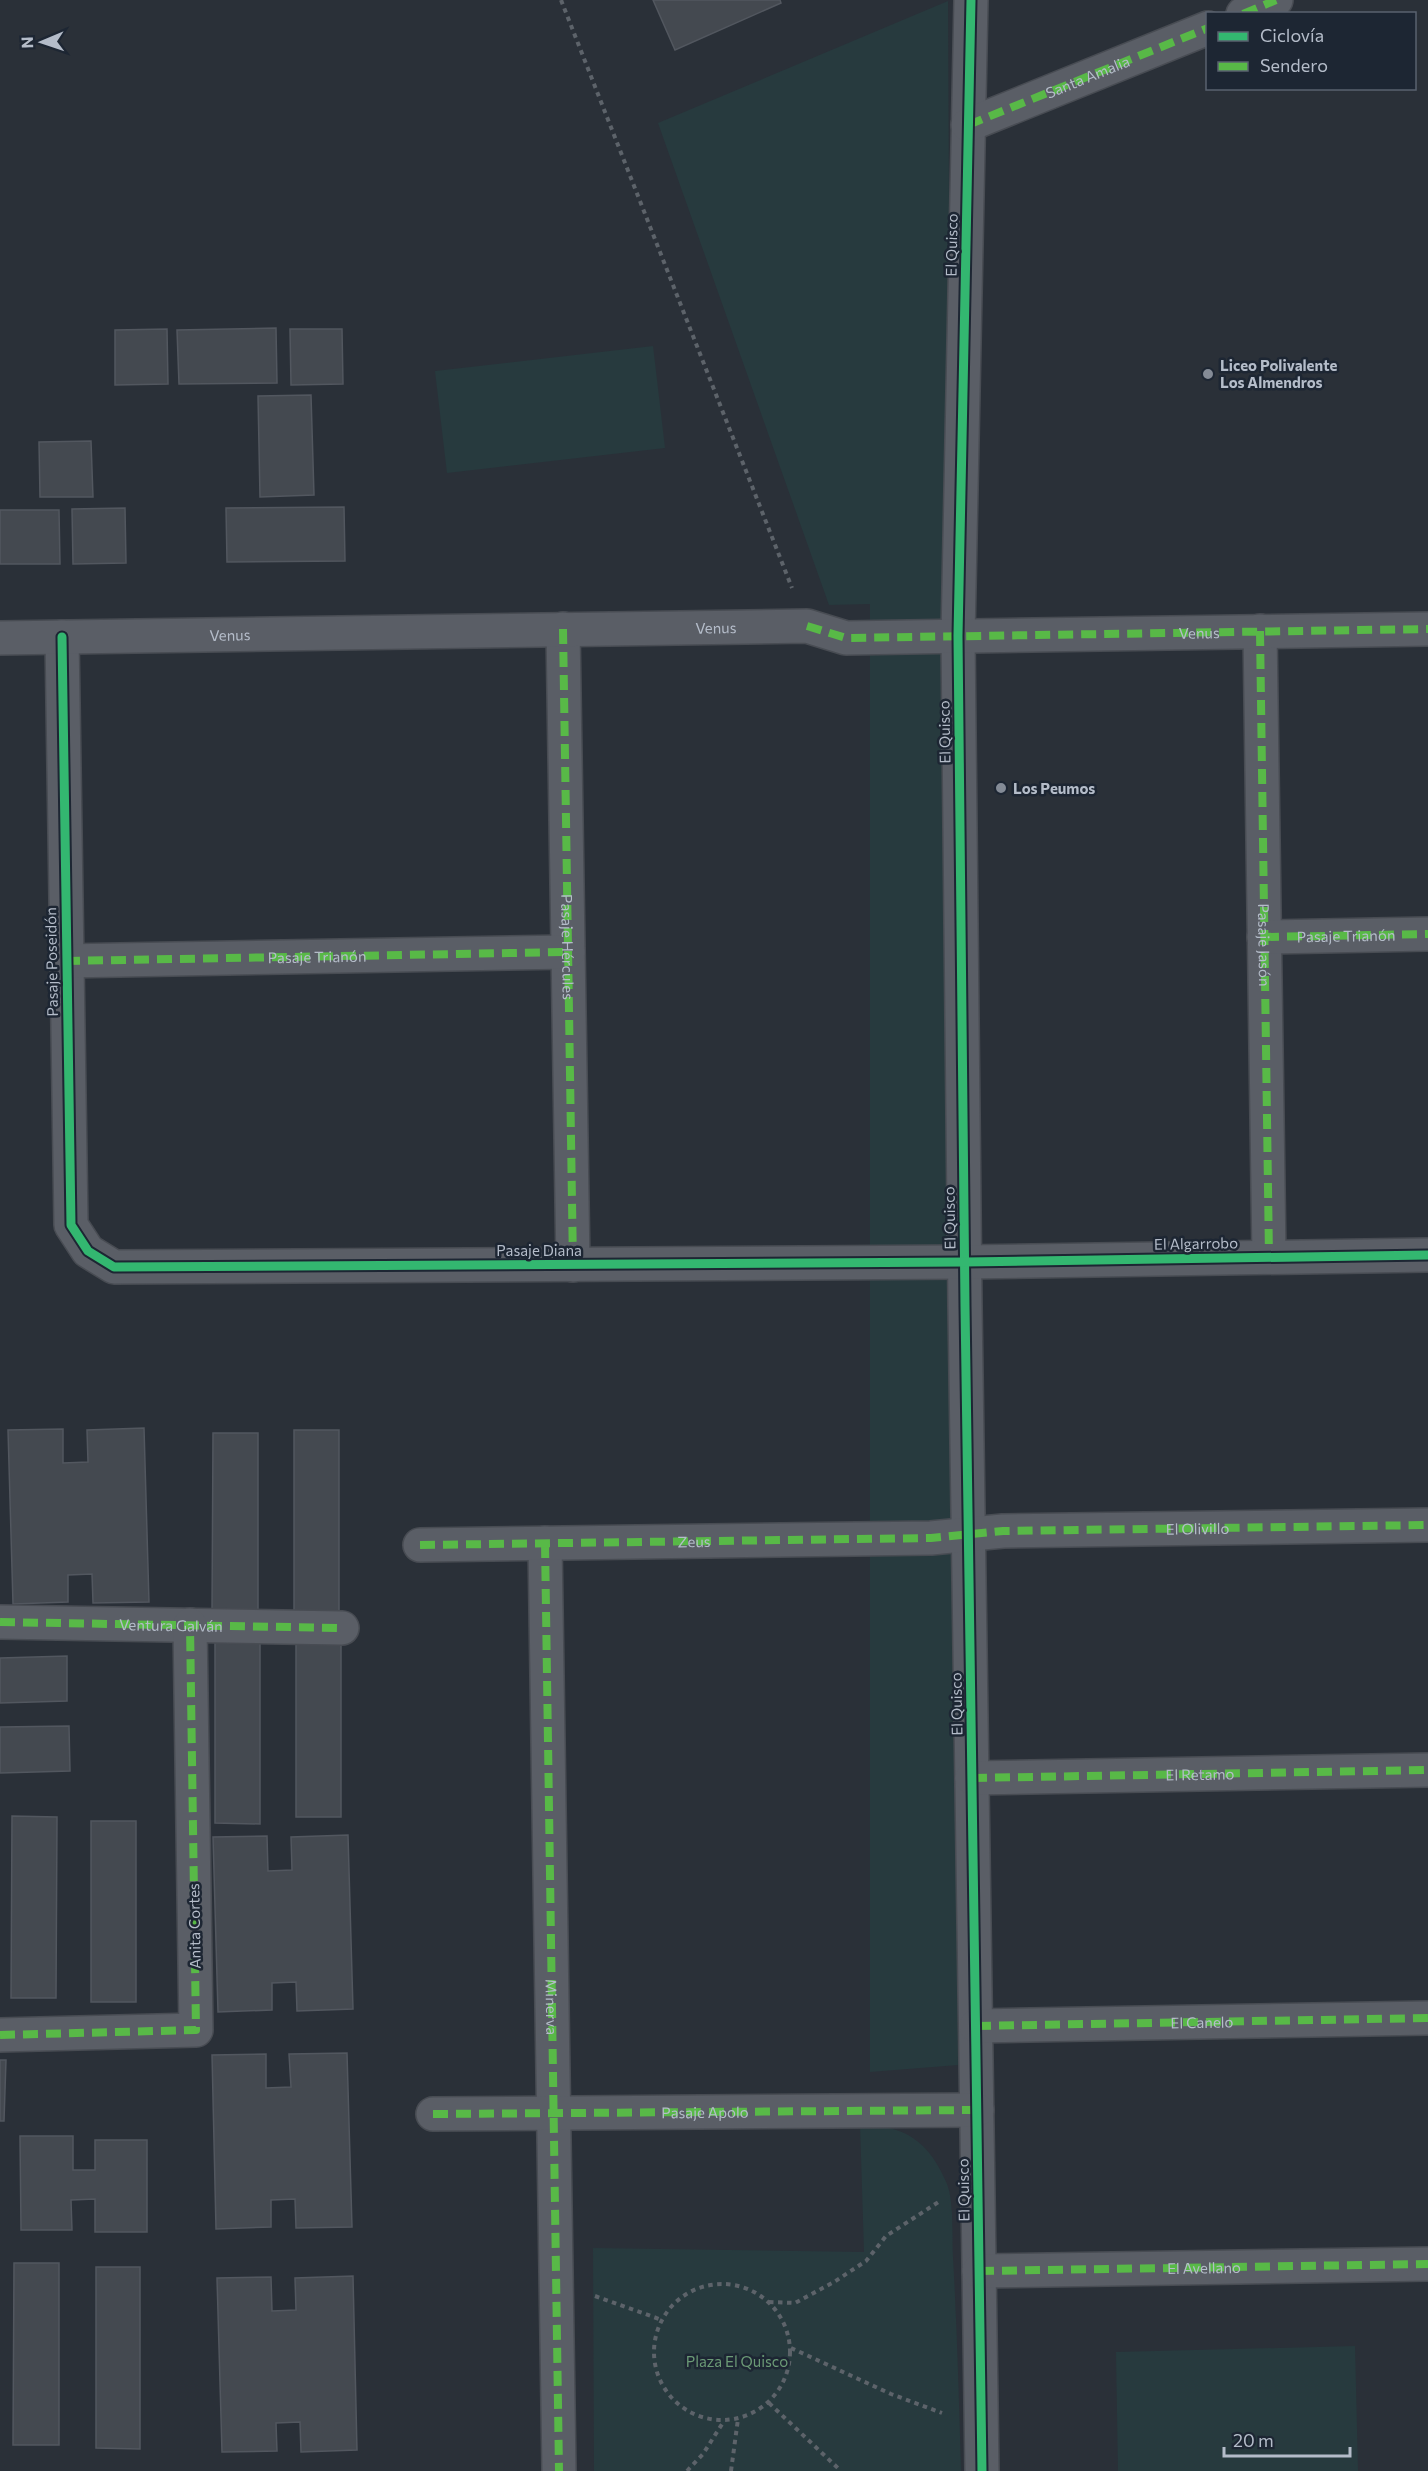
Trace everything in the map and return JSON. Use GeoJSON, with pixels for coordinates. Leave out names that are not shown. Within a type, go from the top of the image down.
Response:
{"type":"FeatureCollection","features":[{"type":"Feature","properties":{"kind":"street","name":"El Quisco"},"geometry":{"type":"LineString","coordinates":[[971,0],[958,636],[982,2471]]}},
{"type":"Feature","properties":{"kind":"street"},"geometry":{"type":"LineString","coordinates":[[1248,12],[1276,0]]}},
{"type":"Feature","properties":{"kind":"street","name":"Santa Amalia"},"geometry":{"type":"LineString","coordinates":[[968,125],[1206,29]]}},
{"type":"Feature","properties":{"kind":"street","name":"Venus"},"geometry":{"type":"LineString","coordinates":[[0,638],[807,626],[846,638],[1428,629]]}},
{"type":"Feature","properties":{"kind":"street","name":"Pasaje Hércules"},"geometry":{"type":"LineString","coordinates":[[563,629],[573,1265]]}},
{"type":"Feature","properties":{"kind":"street","name":"Pasaje Jasón"},"geometry":{"type":"LineString","coordinates":[[1260,632],[1269,1257]]}},
{"type":"Feature","properties":{"kind":"street","name":"Pasaje Poseidón"},"geometry":{"type":"LineString","coordinates":[[62,637],[65,961],[71,1225],[88,1251],[114,1267]]}},
{"type":"Feature","properties":{"kind":"street","name":"Pasaje Trianón"},"geometry":{"type":"LineString","coordinates":[[1264,937],[1428,934]]}},
{"type":"Feature","properties":{"kind":"street","name":"Pasaje Trianón"},"geometry":{"type":"LineString","coordinates":[[65,961],[568,952]]}},
{"type":"Feature","properties":{"kind":"street","name":"El Algarrobo"},"geometry":{"type":"LineString","coordinates":[[965,1262],[1428,1255]]}},
{"type":"Feature","properties":{"kind":"street","name":"Pasaje Diana"},"geometry":{"type":"LineString","coordinates":[[114,1267],[965,1262]]}},
{"type":"Feature","properties":{"kind":"street","name":"El Olivillo"},"geometry":{"type":"LineString","coordinates":[[969,1534],[1428,1525]]}},
{"type":"Feature","properties":{"kind":"street","name":"Zeus"},"geometry":{"type":"LineString","coordinates":[[420,1545],[931,1538],[969,1534]]}},
{"type":"Feature","properties":{"kind":"street","name":"Minerva"},"geometry":{"type":"LineString","coordinates":[[545,1543],[559,2471]]}},
{"type":"Feature","properties":{"kind":"street","name":"Ventura Galván"},"geometry":{"type":"LineString","coordinates":[[0,1622],[342,1628]]}},
{"type":"Feature","properties":{"kind":"street","name":"Anita Cortes"},"geometry":{"type":"LineString","coordinates":[[0,2035],[196,2030],[190,1625]]}},
{"type":"Feature","properties":{"kind":"street","name":"El Retamo"},"geometry":{"type":"LineString","coordinates":[[972,1778],[1428,1770]]}},
{"type":"Feature","properties":{"kind":"street","name":"El Canelo"},"geometry":{"type":"LineString","coordinates":[[976,2026],[1428,2018]]}},
{"type":"Feature","properties":{"kind":"street","name":"Pasaje Apolo"},"geometry":{"type":"LineString","coordinates":[[433,2114],[977,2110]]}},
{"type":"Feature","properties":{"kind":"street","name":"El Avellano"},"geometry":{"type":"LineString","coordinates":[[979,2271],[1428,2264]]}},
{"type":"Feature","properties":{"kind":"path"},"geometry":{"type":"LineString","coordinates":[[561,0],[807,626]]}},
{"type":"Feature","properties":{"kind":"path"},"geometry":{"type":"LineString","coordinates":[[768,2302],[795,2303],[834,2282],[866,2260],[886,2236],[978,2177]]}},
{"type":"Feature","properties":{"kind":"path"},"geometry":{"type":"LineString","coordinates":[[556,2282],[662,2320]]}},
{"type":"Feature","properties":{"kind":"path"},"geometry":{"type":"LineString","coordinates":[[709,2285],[733,2285],[748,2289],[768,2302],[785,2325],[791,2348],[784,2384],[769,2403],[738,2419],[724,2420],[700,2418],[669,2396],[658,2375],[655,2343],[662,2320],[688,2293],[709,2285]]}},
{"type":"Feature","properties":{"kind":"path"},"geometry":{"type":"LineString","coordinates":[[791,2348],[891,2394],[981,2429]]}},
{"type":"Feature","properties":{"kind":"path"},"geometry":{"type":"LineString","coordinates":[[769,2403],[841,2471]]}},
{"type":"Feature","properties":{"kind":"path"},"geometry":{"type":"LineString","coordinates":[[730,2471],[738,2419]]}},
{"type":"Feature","properties":{"kind":"path"},"geometry":{"type":"LineString","coordinates":[[687,2471],[703,2454],[724,2420]]}},
{"type":"Feature","properties":{"kind":"green space"},"geometry":{"type":"Polygon","coordinates":[[[948,1],[958,2065],[870,2072],[870,604],[829,605],[658,123],[948,1]]]}},
{"type":"Feature","properties":{"kind":"green space"},"geometry":{"type":"Polygon","coordinates":[[[653,346],[665,448],[447,473],[435,371],[653,346]]]}},
{"type":"Feature","properties":{"kind":"green space","name":"Plaza El Quisco"},"geometry":{"type":"Polygon","coordinates":[[[860,2124],[890,2128],[914,2139],[932,2157],[947,2184],[952,2220],[961,2471],[594,2471],[593,2248],[864,2252],[860,2124]]]}},
{"type":"Feature","properties":{"kind":"green space"},"geometry":{"type":"Polygon","coordinates":[[[1355,2346],[1358,2471],[1118,2471],[1116,2352],[1355,2346]]]}},
{"type":"Feature","properties":{"kind":"building"},"geometry":{"type":"Polygon","coordinates":[[[653,0],[780,0],[781,3],[675,50],[653,0]]]}},
{"type":"Feature","properties":{"kind":"building"},"geometry":{"type":"Polygon","coordinates":[[[276,328],[277,383],[179,384],[177,330],[276,328]]]}},
{"type":"Feature","properties":{"kind":"building"},"geometry":{"type":"Polygon","coordinates":[[[167,329],[168,384],[115,385],[115,330],[167,329]]]}},
{"type":"Feature","properties":{"kind":"building"},"geometry":{"type":"Polygon","coordinates":[[[290,329],[342,329],[343,384],[291,385],[290,329]]]}},
{"type":"Feature","properties":{"kind":"building"},"geometry":{"type":"Polygon","coordinates":[[[311,395],[314,495],[260,497],[258,396],[311,395]]]}},
{"type":"Feature","properties":{"kind":"building"},"geometry":{"type":"Polygon","coordinates":[[[91,441],[93,497],[40,497],[39,442],[91,441]]]}},
{"type":"Feature","properties":{"kind":"building"},"geometry":{"type":"Polygon","coordinates":[[[344,507],[345,561],[227,562],[226,508],[344,507]]]}},
{"type":"Feature","properties":{"kind":"building"},"geometry":{"type":"Polygon","coordinates":[[[125,508],[126,563],[73,564],[72,509],[125,508]]]}},
{"type":"Feature","properties":{"kind":"building"},"geometry":{"type":"Polygon","coordinates":[[[0,510],[59,510],[60,564],[0,564],[0,510]]]}},
{"type":"Feature","properties":{"kind":"building"},"geometry":{"type":"Polygon","coordinates":[[[144,1428],[149,1602],[93,1603],[92,1574],[68,1575],[68,1602],[13,1604],[8,1430],[63,1429],[63,1463],[88,1462],[87,1430],[144,1428]]]}},
{"type":"Feature","properties":{"kind":"building"},"geometry":{"type":"Polygon","coordinates":[[[294,1430],[339,1430],[339,1612],[294,1611],[294,1430]]]}},
{"type":"Feature","properties":{"kind":"building"},"geometry":{"type":"Polygon","coordinates":[[[213,1433],[258,1433],[258,1614],[212,1614],[213,1433]]]}},
{"type":"Feature","properties":{"kind":"building"},"geometry":{"type":"Polygon","coordinates":[[[296,1635],[341,1636],[341,1817],[296,1817],[296,1635]]]}},
{"type":"Feature","properties":{"kind":"building"},"geometry":{"type":"Polygon","coordinates":[[[215,1642],[260,1642],[260,1824],[215,1823],[215,1642]]]}},
{"type":"Feature","properties":{"kind":"building"},"geometry":{"type":"Polygon","coordinates":[[[67,1656],[67,1701],[0,1703],[0,1658],[67,1656]]]}},
{"type":"Feature","properties":{"kind":"building"},"geometry":{"type":"Polygon","coordinates":[[[69,1726],[70,1771],[0,1773],[0,1727],[69,1726]]]}},
{"type":"Feature","properties":{"kind":"building"},"geometry":{"type":"Polygon","coordinates":[[[12,1816],[57,1817],[56,1998],[11,1998],[12,1816]]]}},
{"type":"Feature","properties":{"kind":"building"},"geometry":{"type":"Polygon","coordinates":[[[91,1821],[136,1821],[136,2002],[91,2002],[91,1821]]]}},
{"type":"Feature","properties":{"kind":"building"},"geometry":{"type":"Polygon","coordinates":[[[348,1835],[353,2009],[297,2011],[296,1982],[272,1983],[272,2010],[218,2012],[213,1837],[267,1836],[268,1871],[292,1870],[291,1837],[348,1835]]]}},
{"type":"Feature","properties":{"kind":"building"},"geometry":{"type":"Polygon","coordinates":[[[347,2053],[352,2227],[296,2228],[295,2199],[271,2200],[271,2227],[216,2229],[212,2055],[266,2054],[266,2088],[291,2087],[289,2054],[347,2053]]]}},
{"type":"Feature","properties":{"kind":"building"},"geometry":{"type":"Polygon","coordinates":[[[0,2060],[6,2060],[4,2121],[0,2121],[0,2060]]]}},
{"type":"Feature","properties":{"kind":"building"},"geometry":{"type":"Polygon","coordinates":[[[20,2136],[73,2136],[73,2170],[95,2170],[95,2140],[147,2140],[147,2232],[95,2232],[95,2199],[71,2200],[72,2230],[21,2230],[20,2136]]]}},
{"type":"Feature","properties":{"kind":"building"},"geometry":{"type":"Polygon","coordinates":[[[14,2263],[59,2263],[59,2445],[13,2445],[14,2263]]]}},
{"type":"Feature","properties":{"kind":"building"},"geometry":{"type":"Polygon","coordinates":[[[96,2267],[140,2267],[140,2449],[96,2448],[96,2267]]]}},
{"type":"Feature","properties":{"kind":"building"},"geometry":{"type":"Polygon","coordinates":[[[353,2276],[357,2450],[301,2452],[300,2422],[276,2423],[277,2451],[222,2452],[217,2278],[271,2277],[272,2311],[296,2310],[295,2278],[353,2276]]]}},
{"type":"Feature","properties":{"kind":"marked path"},"geometry":{"type":"LineString","coordinates":[[1248,12],[1276,0]]}},
{"type":"Feature","properties":{"kind":"marked path"},"geometry":{"type":"LineString","coordinates":[[968,125],[1206,29]]}},
{"type":"Feature","properties":{"kind":"marked path"},"geometry":{"type":"LineString","coordinates":[[807,626],[846,638],[1428,629]]}},
{"type":"Feature","properties":{"kind":"marked path"},"geometry":{"type":"LineString","coordinates":[[563,629],[573,1265]]}},
{"type":"Feature","properties":{"kind":"marked path"},"geometry":{"type":"LineString","coordinates":[[1260,631],[1269,1257]]}},
{"type":"Feature","properties":{"kind":"marked path"},"geometry":{"type":"LineString","coordinates":[[1264,937],[1428,934]]}},
{"type":"Feature","properties":{"kind":"marked path"},"geometry":{"type":"LineString","coordinates":[[65,961],[568,952]]}},
{"type":"Feature","properties":{"kind":"marked path"},"geometry":{"type":"LineString","coordinates":[[420,1545],[931,1538],[1003,1531],[1428,1525]]}},
{"type":"Feature","properties":{"kind":"marked path"},"geometry":{"type":"LineString","coordinates":[[545,1543],[559,2471]]}},
{"type":"Feature","properties":{"kind":"marked path"},"geometry":{"type":"LineString","coordinates":[[0,1622],[342,1628]]}},
{"type":"Feature","properties":{"kind":"marked path"},"geometry":{"type":"LineString","coordinates":[[0,2035],[196,2030],[190,1625]]}},
{"type":"Feature","properties":{"kind":"marked path"},"geometry":{"type":"LineString","coordinates":[[972,1778],[1428,1770]]}},
{"type":"Feature","properties":{"kind":"marked path"},"geometry":{"type":"LineString","coordinates":[[976,2026],[1428,2018]]}},
{"type":"Feature","properties":{"kind":"marked path"},"geometry":{"type":"LineString","coordinates":[[433,2114],[977,2110]]}},
{"type":"Feature","properties":{"kind":"marked path"},"geometry":{"type":"LineString","coordinates":[[979,2271],[1428,2264]]}},
{"type":"Feature","properties":{"kind":"cycle path"},"geometry":{"type":"LineString","coordinates":[[971,0],[958,636],[982,2471]]}},
{"type":"Feature","properties":{"kind":"cycle path"},"geometry":{"type":"LineString","coordinates":[[62,637],[71,1225],[88,1251],[114,1267],[965,1262],[1428,1255]]}},
{"type":"Feature","properties":{"kind":"place","name":"Liceo Polivalente Los Almendros"},"geometry":{"type":"Point","coordinates":[1208,374]}},
{"type":"Feature","properties":{"kind":"place","name":"Los Peumos"},"geometry":{"type":"Point","coordinates":[1001,788]}}]}
